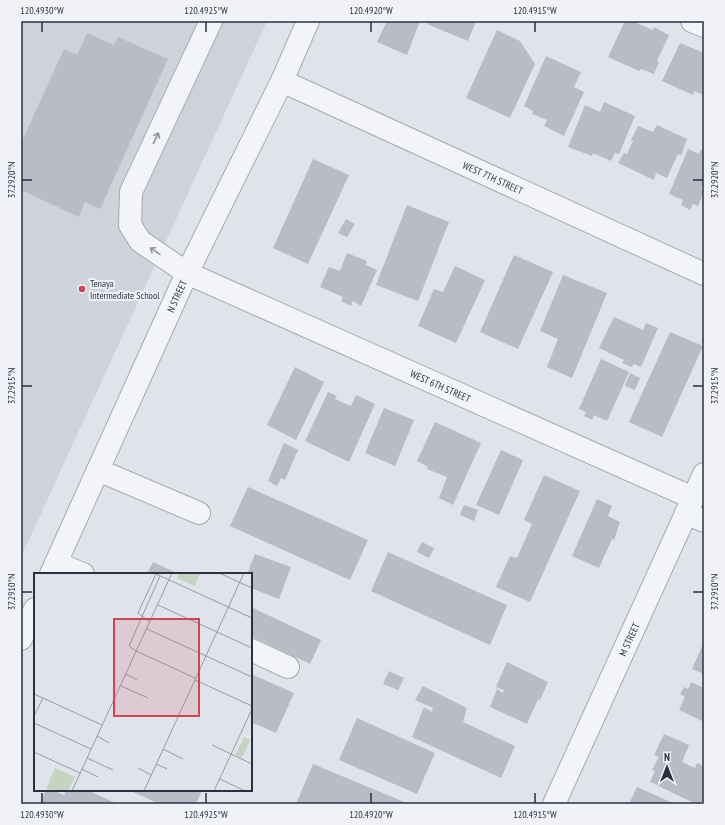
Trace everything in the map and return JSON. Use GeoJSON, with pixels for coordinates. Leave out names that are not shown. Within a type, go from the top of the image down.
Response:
{"type":"FeatureCollection","features":[{"type":"Feature","properties":{"kind":"street","name":"WEST 6TH STREET"},"geometry":{"type":"LineString","coordinates":[[211,21],[131,192],[130,225],[140,241],[187,273],[695,511]]}},
{"type":"Feature","properties":{"kind":"street","name":"N STREET"},"geometry":{"type":"LineString","coordinates":[[53,569],[187,273],[282,81],[308,21]]}},
{"type":"Feature","properties":{"kind":"street"},"geometry":{"type":"LineString","coordinates":[[692,21],[704,26]]}},
{"type":"Feature","properties":{"kind":"street","name":"WEST 7TH STREET"},"geometry":{"type":"LineString","coordinates":[[282,81],[704,274]]}},
{"type":"Feature","properties":{"kind":"street"},"geometry":{"type":"LineString","coordinates":[[98,470],[199,513]]}},
{"type":"Feature","properties":{"kind":"street","name":"M STREET"},"geometry":{"type":"LineString","coordinates":[[554,804],[695,511],[704,474]]}},
{"type":"Feature","properties":{"kind":"street"},"geometry":{"type":"LineString","coordinates":[[53,569],[77,573]]}},
{"type":"Feature","properties":{"kind":"street"},"geometry":{"type":"LineString","coordinates":[[21,639],[34,611]]}},
{"type":"Feature","properties":{"kind":"street"},"geometry":{"type":"LineString","coordinates":[[252,650],[288,667]]}},
{"type":"Feature","properties":{"kind":"shaded area","name":"Tenaya Intermediate School"},"geometry":{"type":"Polygon","coordinates":[[[21,21],[267,21],[21,557],[21,21]]]}},
{"type":"Feature","properties":{"kind":"building"},"geometry":{"type":"Polygon","coordinates":[[[387,21],[420,21],[407,55],[377,42],[387,21]]]}},
{"type":"Feature","properties":{"kind":"building"},"geometry":{"type":"Polygon","coordinates":[[[428,21],[476,21],[468,41],[427,24],[428,21]]]}},
{"type":"Feature","properties":{"kind":"building"},"geometry":{"type":"Polygon","coordinates":[[[625,21],[632,21],[653,30],[654,27],[669,35],[657,61],[659,62],[654,74],[641,69],[639,71],[608,57],[625,21]]]}},
{"type":"Feature","properties":{"kind":"building"},"geometry":{"type":"Polygon","coordinates":[[[497,30],[520,41],[535,64],[510,118],[466,98],[497,30]]]}},
{"type":"Feature","properties":{"kind":"building"},"geometry":{"type":"Polygon","coordinates":[[[87,33],[114,45],[118,37],[168,59],[100,209],[85,202],[79,217],[21,190],[21,143],[64,49],[77,55],[87,33]]]}},
{"type":"Feature","properties":{"kind":"building"},"geometry":{"type":"Polygon","coordinates":[[[680,43],[704,53],[704,95],[694,91],[693,95],[662,81],[680,43]]]}},
{"type":"Feature","properties":{"kind":"building"},"geometry":{"type":"Polygon","coordinates":[[[546,56],[581,72],[574,87],[584,92],[564,136],[544,126],[547,120],[532,114],[533,111],[524,106],[546,56]]]}},
{"type":"Feature","properties":{"kind":"building"},"geometry":{"type":"Polygon","coordinates":[[[604,102],[635,116],[619,154],[615,153],[611,161],[593,153],[592,156],[568,147],[585,105],[600,112],[604,102]]]}},
{"type":"Feature","properties":{"kind":"building"},"geometry":{"type":"Polygon","coordinates":[[[657,125],[687,139],[681,156],[678,154],[667,178],[656,173],[654,180],[618,163],[624,153],[627,154],[633,141],[631,140],[638,126],[653,132],[657,125]]]}},
{"type":"Feature","properties":{"kind":"building"},"geometry":{"type":"Polygon","coordinates":[[[688,149],[699,154],[701,149],[704,151],[704,182],[701,189],[704,189],[704,192],[698,206],[693,204],[690,210],[681,205],[683,200],[669,194],[688,149]]]}},
{"type":"Feature","properties":{"kind":"building"},"geometry":{"type":"Polygon","coordinates":[[[313,159],[349,175],[308,264],[273,248],[313,159]]]}},
{"type":"Feature","properties":{"kind":"building"},"geometry":{"type":"Polygon","coordinates":[[[407,205],[449,222],[418,301],[376,285],[407,205]]]}},
{"type":"Feature","properties":{"kind":"building"},"geometry":{"type":"Polygon","coordinates":[[[346,219],[355,224],[347,237],[338,233],[346,219]]]}},
{"type":"Feature","properties":{"kind":"building"},"geometry":{"type":"Polygon","coordinates":[[[347,253],[367,261],[366,265],[377,270],[361,306],[353,301],[351,306],[341,301],[343,297],[320,287],[329,267],[340,271],[347,253]]]}},
{"type":"Feature","properties":{"kind":"building"},"geometry":{"type":"Polygon","coordinates":[[[514,255],[553,272],[518,349],[480,332],[514,255]]]}},
{"type":"Feature","properties":{"kind":"building"},"geometry":{"type":"Polygon","coordinates":[[[455,266],[485,280],[456,343],[418,326],[434,289],[443,292],[455,266]]]}},
{"type":"Feature","properties":{"kind":"building"},"geometry":{"type":"Polygon","coordinates":[[[563,275],[607,293],[572,378],[547,367],[558,339],[540,331],[563,275]]]}},
{"type":"Feature","properties":{"kind":"building"},"geometry":{"type":"Polygon","coordinates":[[[614,317],[643,330],[646,323],[658,328],[641,367],[634,364],[632,367],[622,363],[624,360],[599,348],[614,317]]]}},
{"type":"Feature","properties":{"kind":"building"},"geometry":{"type":"Polygon","coordinates":[[[670,332],[703,346],[662,437],[629,422],[670,332]]]}},
{"type":"Feature","properties":{"kind":"building"},"geometry":{"type":"Polygon","coordinates":[[[601,359],[629,372],[607,421],[594,415],[592,420],[584,416],[586,412],[579,409],[601,359]]]}},
{"type":"Feature","properties":{"kind":"building"},"geometry":{"type":"Polygon","coordinates":[[[295,367],[324,382],[296,440],[267,425],[295,367]]]}},
{"type":"Feature","properties":{"kind":"building"},"geometry":{"type":"Polygon","coordinates":[[[630,373],[640,378],[635,390],[625,386],[630,373]]]}},
{"type":"Feature","properties":{"kind":"building"},"geometry":{"type":"Polygon","coordinates":[[[328,392],[337,396],[335,399],[351,406],[356,395],[375,404],[349,462],[305,441],[328,392]]]}},
{"type":"Feature","properties":{"kind":"building"},"geometry":{"type":"Polygon","coordinates":[[[384,408],[414,420],[395,466],[365,453],[384,408]]]}},
{"type":"Feature","properties":{"kind":"building"},"geometry":{"type":"Polygon","coordinates":[[[435,422],[481,443],[453,505],[439,498],[447,477],[427,469],[428,467],[417,461],[435,422]]]}},
{"type":"Feature","properties":{"kind":"building"},"geometry":{"type":"Polygon","coordinates":[[[284,443],[298,450],[285,480],[281,478],[277,486],[268,481],[284,443]]]}},
{"type":"Feature","properties":{"kind":"building"},"geometry":{"type":"Polygon","coordinates":[[[501,450],[523,460],[499,515],[476,505],[501,450]]]}},
{"type":"Feature","properties":{"kind":"building"},"geometry":{"type":"Polygon","coordinates":[[[544,475],[580,491],[530,602],[496,587],[510,556],[517,558],[532,524],[524,520],[544,475]]]}},
{"type":"Feature","properties":{"kind":"building"},"geometry":{"type":"Polygon","coordinates":[[[248,487],[368,540],[350,580],[230,526],[248,487]]]}},
{"type":"Feature","properties":{"kind":"building"},"geometry":{"type":"Polygon","coordinates":[[[597,499],[612,506],[608,516],[620,522],[614,540],[612,539],[599,568],[572,556],[597,499]]]}},
{"type":"Feature","properties":{"kind":"building"},"geometry":{"type":"Polygon","coordinates":[[[464,505],[478,510],[474,521],[460,515],[464,505]]]}},
{"type":"Feature","properties":{"kind":"building"},"geometry":{"type":"Polygon","coordinates":[[[422,542],[434,548],[429,558],[417,552],[422,542]]]}},
{"type":"Feature","properties":{"kind":"building"},"geometry":{"type":"Polygon","coordinates":[[[388,552],[507,605],[490,645],[371,591],[388,552]]]}},
{"type":"Feature","properties":{"kind":"building"},"geometry":{"type":"Polygon","coordinates":[[[255,554],[291,567],[279,599],[252,588],[252,573],[247,573],[255,554]]]}},
{"type":"Feature","properties":{"kind":"building"},"geometry":{"type":"Polygon","coordinates":[[[153,562],[177,573],[148,573],[153,562]]]}},
{"type":"Feature","properties":{"kind":"building"},"geometry":{"type":"Polygon","coordinates":[[[252,607],[321,640],[310,664],[252,636],[252,607]]]}},
{"type":"Feature","properties":{"kind":"building"},"geometry":{"type":"Polygon","coordinates":[[[704,642],[704,674],[692,669],[704,642]]]}},
{"type":"Feature","properties":{"kind":"building"},"geometry":{"type":"Polygon","coordinates":[[[507,662],[548,682],[540,700],[538,699],[527,724],[490,707],[497,689],[503,693],[504,690],[496,687],[507,662]]]}},
{"type":"Feature","properties":{"kind":"building"},"geometry":{"type":"Polygon","coordinates":[[[389,671],[404,678],[398,690],[383,684],[389,671]]]}},
{"type":"Feature","properties":{"kind":"building"},"geometry":{"type":"Polygon","coordinates":[[[252,674],[294,693],[276,733],[252,722],[252,674]]]}},
{"type":"Feature","properties":{"kind":"building"},"geometry":{"type":"Polygon","coordinates":[[[691,682],[704,688],[704,722],[679,710],[685,697],[680,694],[684,687],[688,689],[691,682]]]}},
{"type":"Feature","properties":{"kind":"building"},"geometry":{"type":"Polygon","coordinates":[[[423,686],[467,708],[463,722],[515,746],[501,778],[412,737],[424,707],[432,712],[433,708],[415,700],[423,686]]]}},
{"type":"Feature","properties":{"kind":"building"},"geometry":{"type":"Polygon","coordinates":[[[357,718],[435,753],[417,794],[339,760],[357,718]]]}},
{"type":"Feature","properties":{"kind":"building"},"geometry":{"type":"Polygon","coordinates":[[[664,734],[689,745],[682,762],[695,768],[697,763],[704,766],[704,798],[701,804],[696,804],[650,782],[655,771],[652,770],[659,757],[654,755],[664,734]]]}},
{"type":"Feature","properties":{"kind":"building"},"geometry":{"type":"Polygon","coordinates":[[[313,764],[409,804],[296,804],[313,764]]]}},
{"type":"Feature","properties":{"kind":"building"},"geometry":{"type":"Polygon","coordinates":[[[637,787],[675,804],[629,804],[637,787]]]}},
{"type":"Feature","properties":{"kind":"building"},"geometry":{"type":"Polygon","coordinates":[[[46,791],[54,791],[64,795],[66,791],[89,791],[118,804],[39,804],[46,791]]]}},
{"type":"Feature","properties":{"kind":"building"},"geometry":{"type":"Polygon","coordinates":[[[130,791],[202,791],[196,804],[160,804],[130,791]]]}},
{"type":"Feature","properties":{"kind":"place","name":"Tenaya Intermediate School"},"geometry":{"type":"Point","coordinates":[82,289]}}]}
